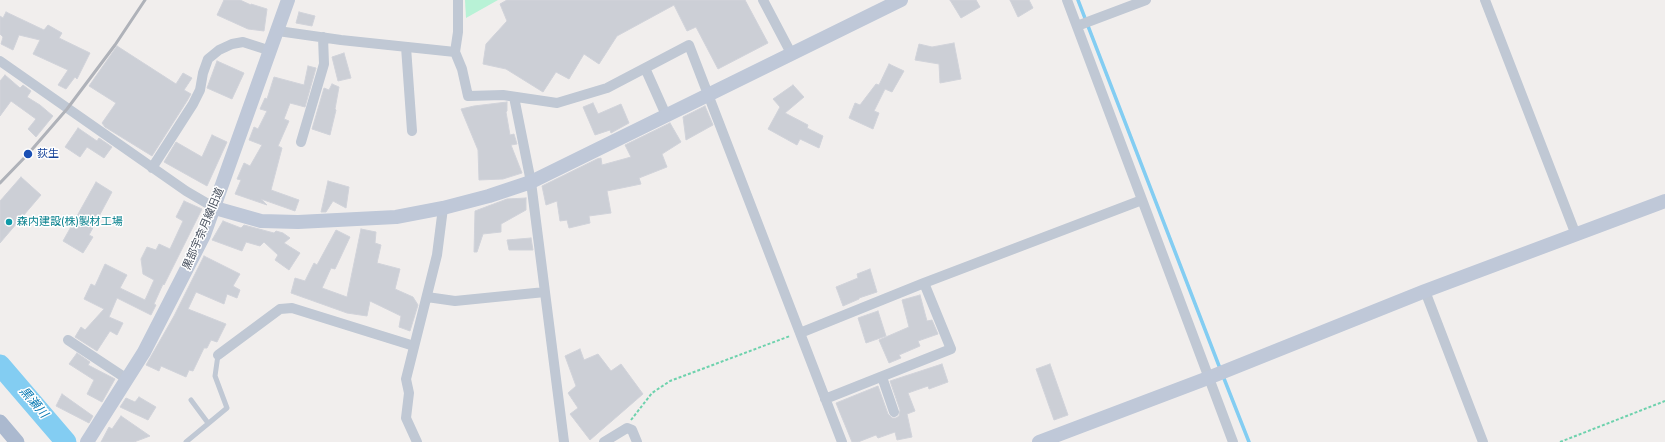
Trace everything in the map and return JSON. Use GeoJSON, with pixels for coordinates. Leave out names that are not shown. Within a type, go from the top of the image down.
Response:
{"type":"FeatureCollection","features":[{"type":"Feature","properties":{"kind":"main road"},"geometry":{"type":"LineString","coordinates":[[0,422],[17,442]]}},
{"type":"Feature","properties":{"kind":"street","name":"黒部宇奈月線旧道"},"geometry":{"type":"LineString","coordinates":[[87,442],[127,379],[192,262],[215,208],[288,0]]}},
{"type":"Feature","properties":{"kind":"street"},"geometry":{"type":"LineString","coordinates":[[458,0],[458,32],[456,52],[462,68],[468,96],[503,95],[557,103],[607,88],[689,45],[842,442]]}},
{"type":"Feature","properties":{"kind":"street"},"geometry":{"type":"LineString","coordinates":[[763,0],[792,55]]}},
{"type":"Feature","properties":{"kind":"street"},"geometry":{"type":"LineString","coordinates":[[0,61],[152,168],[215,208],[237,216],[261,221],[298,222],[396,217],[443,208],[531,182],[792,55],[901,0]]}},
{"type":"Feature","properties":{"kind":"street"},"geometry":{"type":"LineString","coordinates":[[1067,0],[1208,378],[1234,442]]}},
{"type":"Feature","properties":{"kind":"street"},"geometry":{"type":"LineString","coordinates":[[1077,26],[1146,0]]}},
{"type":"Feature","properties":{"kind":"street"},"geometry":{"type":"LineString","coordinates":[[1485,0],[1576,235]]}},
{"type":"Feature","properties":{"kind":"street"},"geometry":{"type":"LineString","coordinates":[[278,31],[456,52]]}},
{"type":"Feature","properties":{"kind":"street"},"geometry":{"type":"LineString","coordinates":[[301,142],[324,64],[323,37]]}},
{"type":"Feature","properties":{"kind":"street"},"geometry":{"type":"LineString","coordinates":[[152,168],[193,104],[200,90],[203,73],[208,59],[219,50],[232,44],[243,42],[271,52]]}},
{"type":"Feature","properties":{"kind":"street"},"geometry":{"type":"LineString","coordinates":[[406,47],[412,131]]}},
{"type":"Feature","properties":{"kind":"street"},"geometry":{"type":"LineString","coordinates":[[644,68],[666,115]]}},
{"type":"Feature","properties":{"kind":"street"},"geometry":{"type":"LineString","coordinates":[[514,97],[531,182],[564,442]]}},
{"type":"Feature","properties":{"kind":"street"},"geometry":{"type":"LineString","coordinates":[[800,333],[924,283],[1142,200]]}},
{"type":"Feature","properties":{"kind":"street"},"geometry":{"type":"LineString","coordinates":[[1039,442],[1060,438],[1425,291],[1665,201]]}},
{"type":"Feature","properties":{"kind":"street"},"geometry":{"type":"LineString","coordinates":[[417,442],[406,418],[408,393],[406,379],[438,255],[443,208]]}},
{"type":"Feature","properties":{"kind":"street"},"geometry":{"type":"LineString","coordinates":[[825,399],[951,349],[924,283]]}},
{"type":"Feature","properties":{"kind":"street"},"geometry":{"type":"LineString","coordinates":[[1425,291],[1483,442]]}},
{"type":"Feature","properties":{"kind":"street"},"geometry":{"type":"LineString","coordinates":[[427,297],[455,302],[545,292]]}},
{"type":"Feature","properties":{"kind":"street"},"geometry":{"type":"LineString","coordinates":[[218,355],[280,309],[292,308],[414,346]]}},
{"type":"Feature","properties":{"kind":"street"},"geometry":{"type":"LineString","coordinates":[[68,340],[127,379]]}},
{"type":"Feature","properties":{"kind":"street"},"geometry":{"type":"LineString","coordinates":[[882,377],[894,412]]}},
{"type":"Feature","properties":{"kind":"street"},"geometry":{"type":"LineString","coordinates":[[604,442],[627,428],[632,430],[637,442]]}},
{"type":"Feature","properties":{"kind":"lane"},"geometry":{"type":"LineString","coordinates":[[186,442],[227,408],[214,376],[218,355]]}},
{"type":"Feature","properties":{"kind":"lane"},"geometry":{"type":"LineString","coordinates":[[190,400],[208,423]]}},
{"type":"Feature","properties":{"kind":"path"},"geometry":{"type":"LineString","coordinates":[[627,428],[635,414],[652,393],[670,381],[800,333]]}},
{"type":"Feature","properties":{"kind":"path"},"geometry":{"type":"LineString","coordinates":[[1560,442],[1665,401]]}},
{"type":"Feature","properties":{"kind":"green space"},"geometry":{"type":"Polygon","coordinates":[[[465,0],[498,0],[466,18],[465,0]]]}},
{"type":"Feature","properties":{"kind":"building"},"geometry":{"type":"Polygon","coordinates":[[[224,0],[240,0],[251,5],[267,9],[264,31],[248,29],[217,15],[224,0]]]}},
{"type":"Feature","properties":{"kind":"building"},"geometry":{"type":"Polygon","coordinates":[[[507,0],[745,0],[768,43],[718,69],[696,27],[687,31],[674,5],[617,36],[599,64],[584,54],[569,79],[556,72],[543,92],[506,69],[483,64],[486,44],[507,21],[500,4],[507,0]]]}},
{"type":"Feature","properties":{"kind":"building"},"geometry":{"type":"Polygon","coordinates":[[[950,0],[976,0],[980,7],[961,18],[950,0]]]}},
{"type":"Feature","properties":{"kind":"building"},"geometry":{"type":"Polygon","coordinates":[[[1010,0],[1029,0],[1033,8],[1018,17],[1010,0]]]}},
{"type":"Feature","properties":{"kind":"building"},"geometry":{"type":"Polygon","coordinates":[[[6,12],[44,30],[48,25],[62,33],[59,38],[90,53],[77,79],[75,77],[66,89],[58,85],[68,70],[33,54],[40,40],[19,35],[13,50],[1,44],[3,37],[0,34],[0,16],[3,18],[6,12]]]}},
{"type":"Feature","properties":{"kind":"building"},"geometry":{"type":"Polygon","coordinates":[[[299,12],[315,16],[312,26],[296,23],[299,12]]]}},
{"type":"Feature","properties":{"kind":"building"},"geometry":{"type":"Polygon","coordinates":[[[954,43],[961,79],[940,83],[939,64],[915,60],[919,44],[932,47],[954,43]]]}},
{"type":"Feature","properties":{"kind":"building"},"geometry":{"type":"Polygon","coordinates":[[[117,46],[176,84],[183,73],[192,78],[184,90],[191,94],[152,156],[105,127],[102,123],[116,103],[89,86],[117,46]]]}},
{"type":"Feature","properties":{"kind":"building"},"geometry":{"type":"Polygon","coordinates":[[[344,53],[351,78],[338,81],[332,57],[344,53]]]}},
{"type":"Feature","properties":{"kind":"building"},"geometry":{"type":"Polygon","coordinates":[[[217,61],[244,73],[232,99],[207,88],[217,61]]]}},
{"type":"Feature","properties":{"kind":"building"},"geometry":{"type":"Polygon","coordinates":[[[889,64],[904,71],[892,92],[885,89],[874,111],[879,113],[873,129],[849,118],[855,103],[860,105],[876,84],[879,85],[889,64]]]}},
{"type":"Feature","properties":{"kind":"building"},"geometry":{"type":"Polygon","coordinates":[[[308,66],[316,68],[305,107],[290,103],[284,119],[289,121],[278,146],[282,148],[271,190],[299,200],[295,211],[261,199],[267,205],[235,194],[241,180],[237,179],[244,163],[250,166],[262,145],[249,140],[254,127],[258,129],[267,111],[260,109],[265,98],[267,99],[274,77],[304,85],[308,66]]]}},
{"type":"Feature","properties":{"kind":"building"},"geometry":{"type":"Polygon","coordinates":[[[5,75],[20,88],[23,85],[31,91],[27,97],[40,105],[53,116],[36,137],[28,129],[36,119],[11,101],[0,116],[0,81],[5,75]]]}},
{"type":"Feature","properties":{"kind":"building"},"geometry":{"type":"Polygon","coordinates":[[[332,84],[339,87],[336,110],[330,135],[312,129],[324,88],[329,90],[332,84]]]}},
{"type":"Feature","properties":{"kind":"building"},"geometry":{"type":"Polygon","coordinates":[[[793,85],[804,97],[785,113],[808,125],[807,128],[823,136],[819,148],[800,139],[797,145],[768,129],[780,107],[773,99],[793,85]]]}},
{"type":"Feature","properties":{"kind":"building"},"geometry":{"type":"Polygon","coordinates":[[[507,102],[506,112],[510,135],[514,134],[517,144],[511,145],[522,173],[503,179],[479,180],[478,150],[461,109],[507,102]]]}},
{"type":"Feature","properties":{"kind":"building"},"geometry":{"type":"Polygon","coordinates":[[[593,103],[598,114],[621,104],[629,123],[611,133],[610,130],[595,135],[583,107],[593,103]]]}},
{"type":"Feature","properties":{"kind":"building"},"geometry":{"type":"Polygon","coordinates":[[[705,106],[713,125],[686,140],[683,117],[705,106]]]}},
{"type":"Feature","properties":{"kind":"building"},"geometry":{"type":"Polygon","coordinates":[[[670,123],[681,142],[662,154],[667,167],[639,178],[641,184],[607,191],[611,213],[589,216],[590,223],[569,228],[567,220],[560,221],[557,201],[546,205],[542,186],[597,159],[601,158],[602,165],[631,157],[625,145],[670,123]]]}},
{"type":"Feature","properties":{"kind":"building"},"geometry":{"type":"Polygon","coordinates":[[[78,128],[97,141],[99,138],[112,147],[104,158],[87,147],[80,157],[65,147],[78,128]]]}},
{"type":"Feature","properties":{"kind":"building"},"geometry":{"type":"Polygon","coordinates":[[[212,135],[227,142],[207,186],[164,162],[176,142],[202,157],[212,135]]]}},
{"type":"Feature","properties":{"kind":"building","name":"森内建設(株)製材工場"},"geometry":{"type":"Polygon","coordinates":[[[21,177],[41,195],[0,243],[0,201],[21,177]]]}},
{"type":"Feature","properties":{"kind":"building"},"geometry":{"type":"Polygon","coordinates":[[[328,181],[349,187],[346,208],[333,201],[326,212],[321,212],[328,181]]]}},
{"type":"Feature","properties":{"kind":"building"},"geometry":{"type":"Polygon","coordinates":[[[96,182],[112,192],[89,235],[93,237],[83,253],[63,241],[96,182]]]}},
{"type":"Feature","properties":{"kind":"building"},"geometry":{"type":"Polygon","coordinates":[[[526,198],[526,210],[501,224],[501,232],[483,234],[477,252],[474,252],[475,211],[507,199],[526,198]]]}},
{"type":"Feature","properties":{"kind":"building"},"geometry":{"type":"Polygon","coordinates":[[[184,201],[202,209],[164,285],[163,284],[151,315],[117,298],[109,317],[123,323],[117,335],[110,331],[97,351],[75,337],[81,327],[85,330],[104,309],[84,299],[91,284],[95,286],[105,264],[127,275],[120,288],[145,300],[154,280],[143,274],[141,259],[147,247],[156,250],[159,244],[170,249],[183,221],[176,217],[184,201]]]}},
{"type":"Feature","properties":{"kind":"building"},"geometry":{"type":"Polygon","coordinates":[[[223,221],[241,228],[244,225],[274,233],[276,231],[283,233],[290,238],[284,243],[300,253],[289,270],[275,260],[278,255],[264,242],[260,246],[246,242],[242,251],[212,240],[223,221]]]}},
{"type":"Feature","properties":{"kind":"building"},"geometry":{"type":"Polygon","coordinates":[[[361,229],[376,232],[375,243],[381,245],[377,263],[400,269],[395,289],[413,297],[418,305],[410,331],[399,327],[401,316],[370,301],[367,316],[347,313],[291,293],[295,278],[305,281],[314,263],[317,265],[336,230],[350,237],[335,269],[331,268],[322,288],[347,297],[361,229]]]}},
{"type":"Feature","properties":{"kind":"building"},"geometry":{"type":"Polygon","coordinates":[[[531,238],[533,250],[509,250],[507,240],[531,238]]]}},
{"type":"Feature","properties":{"kind":"building"},"geometry":{"type":"Polygon","coordinates":[[[204,256],[240,274],[233,286],[240,290],[237,298],[227,294],[224,304],[196,292],[188,309],[226,324],[217,342],[211,340],[207,348],[204,348],[193,371],[189,370],[186,377],[161,366],[159,371],[146,365],[174,316],[204,256]]]}},
{"type":"Feature","properties":{"kind":"building"},"geometry":{"type":"Polygon","coordinates":[[[870,269],[877,292],[859,298],[843,306],[836,287],[858,278],[857,274],[870,269]]]}},
{"type":"Feature","properties":{"kind":"building"},"geometry":{"type":"Polygon","coordinates":[[[920,295],[927,321],[932,320],[938,334],[918,341],[920,346],[899,355],[901,358],[889,363],[879,340],[909,327],[902,300],[920,295]]]}},
{"type":"Feature","properties":{"kind":"building"},"geometry":{"type":"Polygon","coordinates":[[[878,311],[886,336],[866,343],[858,318],[878,311]]]}},
{"type":"Feature","properties":{"kind":"building"},"geometry":{"type":"Polygon","coordinates":[[[580,349],[584,360],[598,354],[611,371],[621,364],[643,394],[590,440],[570,414],[578,408],[568,393],[576,386],[565,356],[580,349]]]}},
{"type":"Feature","properties":{"kind":"building"},"geometry":{"type":"Polygon","coordinates":[[[77,353],[90,362],[88,365],[115,379],[102,402],[87,394],[94,380],[69,364],[77,353]]]}},
{"type":"Feature","properties":{"kind":"building"},"geometry":{"type":"Polygon","coordinates":[[[942,364],[948,382],[929,389],[928,386],[908,393],[915,411],[907,414],[912,437],[897,440],[895,432],[878,438],[876,435],[858,442],[852,442],[836,403],[878,386],[888,414],[892,418],[896,418],[899,416],[900,410],[890,381],[942,364]]]}},
{"type":"Feature","properties":{"kind":"building"},"geometry":{"type":"Polygon","coordinates":[[[1050,364],[1068,415],[1054,420],[1036,369],[1050,364]]]}},
{"type":"Feature","properties":{"kind":"building"},"geometry":{"type":"Polygon","coordinates":[[[62,394],[93,416],[89,423],[56,406],[62,394]]]}},
{"type":"Feature","properties":{"kind":"building"},"geometry":{"type":"Polygon","coordinates":[[[139,397],[156,407],[148,420],[120,407],[126,398],[135,402],[139,397]]]}},
{"type":"Feature","properties":{"kind":"building"},"geometry":{"type":"Polygon","coordinates":[[[121,416],[150,436],[134,442],[101,442],[109,427],[112,429],[121,416]]]}},
{"type":"Feature","properties":{"kind":"waterway"},"geometry":{"type":"LineString","coordinates":[[1078,0],[1221,371]]}},
{"type":"Feature","properties":{"kind":"waterway","name":"黒瀬川"},"geometry":{"type":"LineString","coordinates":[[0,365],[66,442]]}},
{"type":"Feature","properties":{"kind":"waterway"},"geometry":{"type":"LineString","coordinates":[[1223,376],[1249,442]]}},
{"type":"Feature","properties":{"kind":"railway"},"geometry":{"type":"LineString","coordinates":[[0,183],[28,154],[67,109],[115,45],[145,0]]}},
{"type":"Feature","properties":{"kind":"place","name":"荻生"},"geometry":{"type":"Point","coordinates":[28,154]}},
{"type":"Feature","properties":{"kind":"place","name":"森内建設(株)製材工場"},"geometry":{"type":"Point","coordinates":[9,222]}}]}
